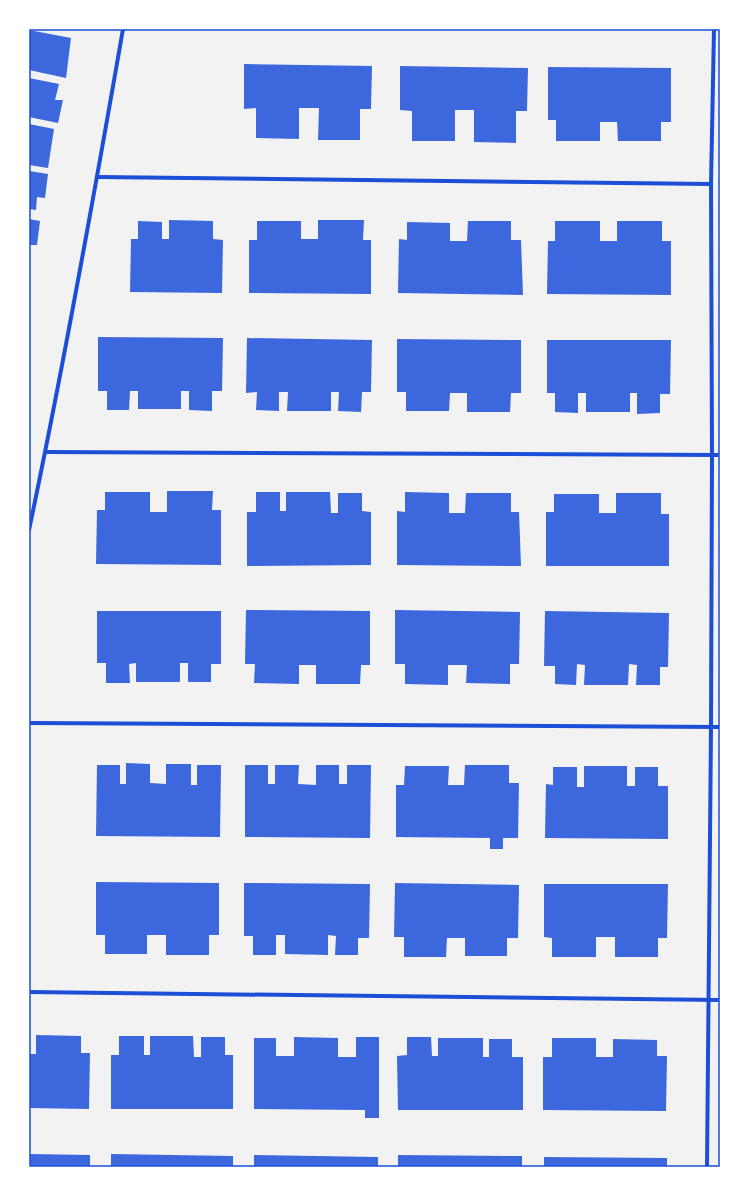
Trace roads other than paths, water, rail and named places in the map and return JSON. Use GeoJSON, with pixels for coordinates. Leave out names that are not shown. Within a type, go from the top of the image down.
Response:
{"type":"FeatureCollection","features":[{"type":"Feature","properties":{"kind":"street"},"geometry":{"type":"LineString","coordinates":[[29,530],[46,452],[98,177],[123,29]]}},
{"type":"Feature","properties":{"kind":"street"},"geometry":{"type":"LineString","coordinates":[[707,1167],[711,727],[711,184],[714,29]]}},
{"type":"Feature","properties":{"kind":"street"},"geometry":{"type":"LineString","coordinates":[[98,177],[711,184]]}},
{"type":"Feature","properties":{"kind":"street"},"geometry":{"type":"LineString","coordinates":[[46,452],[720,455]]}},
{"type":"Feature","properties":{"kind":"street"},"geometry":{"type":"LineString","coordinates":[[29,723],[720,727]]}},
{"type":"Feature","properties":{"kind":"street"},"geometry":{"type":"LineString","coordinates":[[29,992],[720,1000]]}}]}
